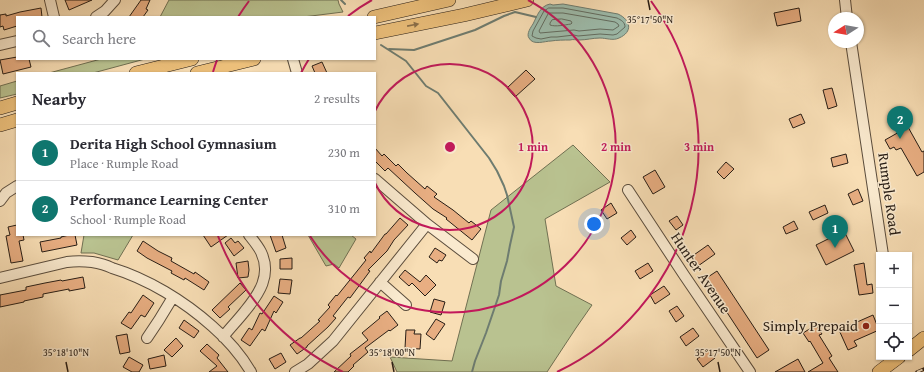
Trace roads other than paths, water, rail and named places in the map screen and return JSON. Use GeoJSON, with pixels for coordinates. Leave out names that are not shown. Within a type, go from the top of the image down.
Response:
{"type":"FeatureCollection","features":[{"type":"Feature","properties":{"kind":"main road"},"geometry":{"type":"LineString","coordinates":[[376,17],[449,0]]}},
{"type":"Feature","properties":{"kind":"main road"},"geometry":{"type":"LineString","coordinates":[[376,33],[464,15],[527,0]]}},
{"type":"Feature","properties":{"kind":"main road"},"geometry":{"type":"LineString","coordinates":[[140,72],[188,60]]}},
{"type":"Feature","properties":{"kind":"main road"},"geometry":{"type":"LineString","coordinates":[[202,72],[250,60]]}},
{"type":"Feature","properties":{"kind":"main road"},"geometry":{"type":"LineString","coordinates":[[0,108],[16,104]]}},
{"type":"Feature","properties":{"kind":"main road"},"geometry":{"type":"LineString","coordinates":[[0,125],[16,120]]}},
{"type":"Feature","properties":{"kind":"main road"},"geometry":{"type":"LineString","coordinates":[[912,348],[924,338]]}},
{"type":"Feature","properties":{"kind":"main road"},"geometry":{"type":"LineString","coordinates":[[912,350],[924,347]]}},
{"type":"Feature","properties":{"kind":"main road"},"geometry":{"type":"LineString","coordinates":[[879,372],[895,360]]}},
{"type":"Feature","properties":{"kind":"street"},"geometry":{"type":"LineString","coordinates":[[50,0],[54,16]]}},
{"type":"Feature","properties":{"kind":"street"},"geometry":{"type":"LineString","coordinates":[[98,16],[105,11],[115,0]]}},
{"type":"Feature","properties":{"kind":"street"},"geometry":{"type":"LineString","coordinates":[[845,0],[846,12]]}},
{"type":"Feature","properties":{"kind":"street"},"geometry":{"type":"LineString","coordinates":[[0,46],[16,41]]}},
{"type":"Feature","properties":{"kind":"street","name":"Rumple Road"},"geometry":{"type":"LineString","coordinates":[[852,48],[883,252]]}},
{"type":"Feature","properties":{"kind":"street"},"geometry":{"type":"LineString","coordinates":[[293,60],[297,72]]}},
{"type":"Feature","properties":{"kind":"street"},"geometry":{"type":"LineString","coordinates":[[376,180],[427,224],[473,258]]}},
{"type":"Feature","properties":{"kind":"street"},"geometry":{"type":"LineString","coordinates":[[0,201],[6,193],[16,187]]}},
{"type":"Feature","properties":{"kind":"street","name":"Hunter Avenue"},"geometry":{"type":"LineString","coordinates":[[628,190],[750,372]]}},
{"type":"Feature","properties":{"kind":"street"},"geometry":{"type":"LineString","coordinates":[[295,372],[308,364],[333,341],[427,224]]}},
{"type":"Feature","properties":{"kind":"street"},"geometry":{"type":"LineString","coordinates":[[223,337],[256,297],[264,280],[264,259],[250,236]]}},
{"type":"Feature","properties":{"kind":"street"},"geometry":{"type":"LineString","coordinates":[[0,278],[76,261],[93,262],[130,274],[173,297],[202,318],[223,337],[241,357],[251,372]]}},
{"type":"Feature","properties":{"kind":"street"},"geometry":{"type":"LineString","coordinates":[[380,282],[406,305]]}},
{"type":"Feature","properties":{"kind":"street"},"geometry":{"type":"LineString","coordinates":[[147,338],[173,297]]}},
{"type":"Feature","properties":{"kind":"water"},"geometry":{"type":"Polygon","coordinates":[[[550,4],[563,4],[618,14],[626,19],[628,23],[629,26],[627,33],[614,39],[600,38],[533,42],[528,36],[529,31],[541,9],[550,4]]]}},
{"type":"Feature","properties":{"kind":"waterway"},"geometry":{"type":"LineString","coordinates":[[341,0],[345,4]]}},
{"type":"Feature","properties":{"kind":"waterway"},"geometry":{"type":"LineString","coordinates":[[389,49],[414,50],[475,30],[515,12],[536,17]]}},
{"type":"Feature","properties":{"kind":"waterway"},"geometry":{"type":"LineString","coordinates":[[381,45],[406,61],[426,86],[438,93],[489,158],[497,171],[507,195],[514,227],[499,295],[472,372]]}},
{"type":"Feature","properties":{"kind":"railway"},"geometry":{"type":"LineString","coordinates":[[917,372],[924,369]]}},
{"type":"Feature","properties":{"kind":"place","name":"Performance Learning Center"},"geometry":{"type":"Point","coordinates":[900,139]}},
{"type":"Feature","properties":{"kind":"place","name":"Derita High School Gymnasium"},"geometry":{"type":"Point","coordinates":[835,248]}},
{"type":"Feature","properties":{"kind":"place","name":"Simply Prepaid"},"geometry":{"type":"Point","coordinates":[866,326]}}]}
